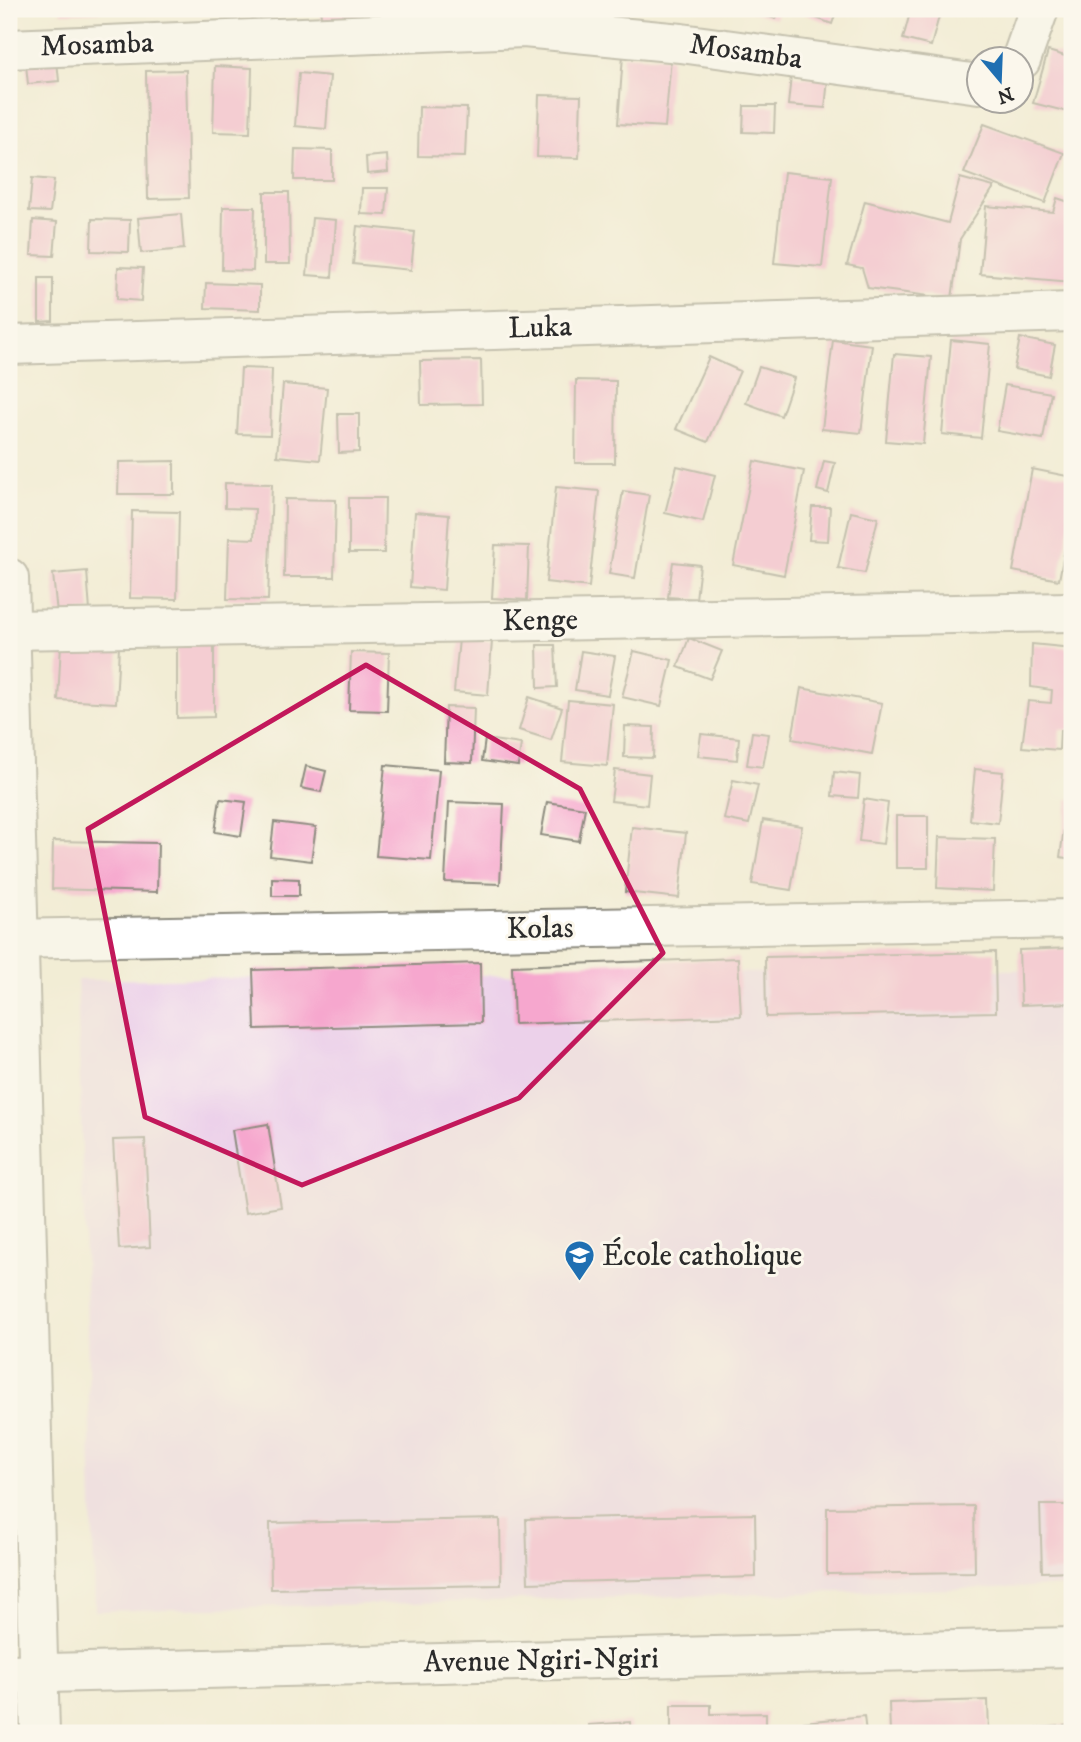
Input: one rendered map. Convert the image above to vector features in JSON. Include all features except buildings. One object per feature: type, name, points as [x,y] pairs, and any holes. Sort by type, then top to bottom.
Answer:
[{"type":"street","points":[[1026,46],[1039,9]]},
{"type":"street","name":"Mosamba","points":[[9,49],[524,27],[681,43],[965,82]]},
{"type":"street","name":"Luka","points":[[9,345],[1072,312]]},
{"type":"street","points":[[9,578],[23,1673],[40,1733]]},
{"type":"street","name":"Kenge","points":[[10,630],[1072,612]]},
{"type":"street","name":"Kolas","points":[[13,939],[1072,919]]},
{"type":"street","name":"Avenue Ngiri-Ngiri","points":[[23,1673],[1072,1647]]},
{"type":"highlighted area","points":[[366,665],[580,789],[663,953],[519,1098],[302,1185],[145,1117],[88,829]]},
{"type":"shaded area","name":"École catholique","points":[[1072,969],[1072,1586],[95,1611],[77,980]]},
{"type":"place","name":"École catholique","points":[[579,1283]]}]
